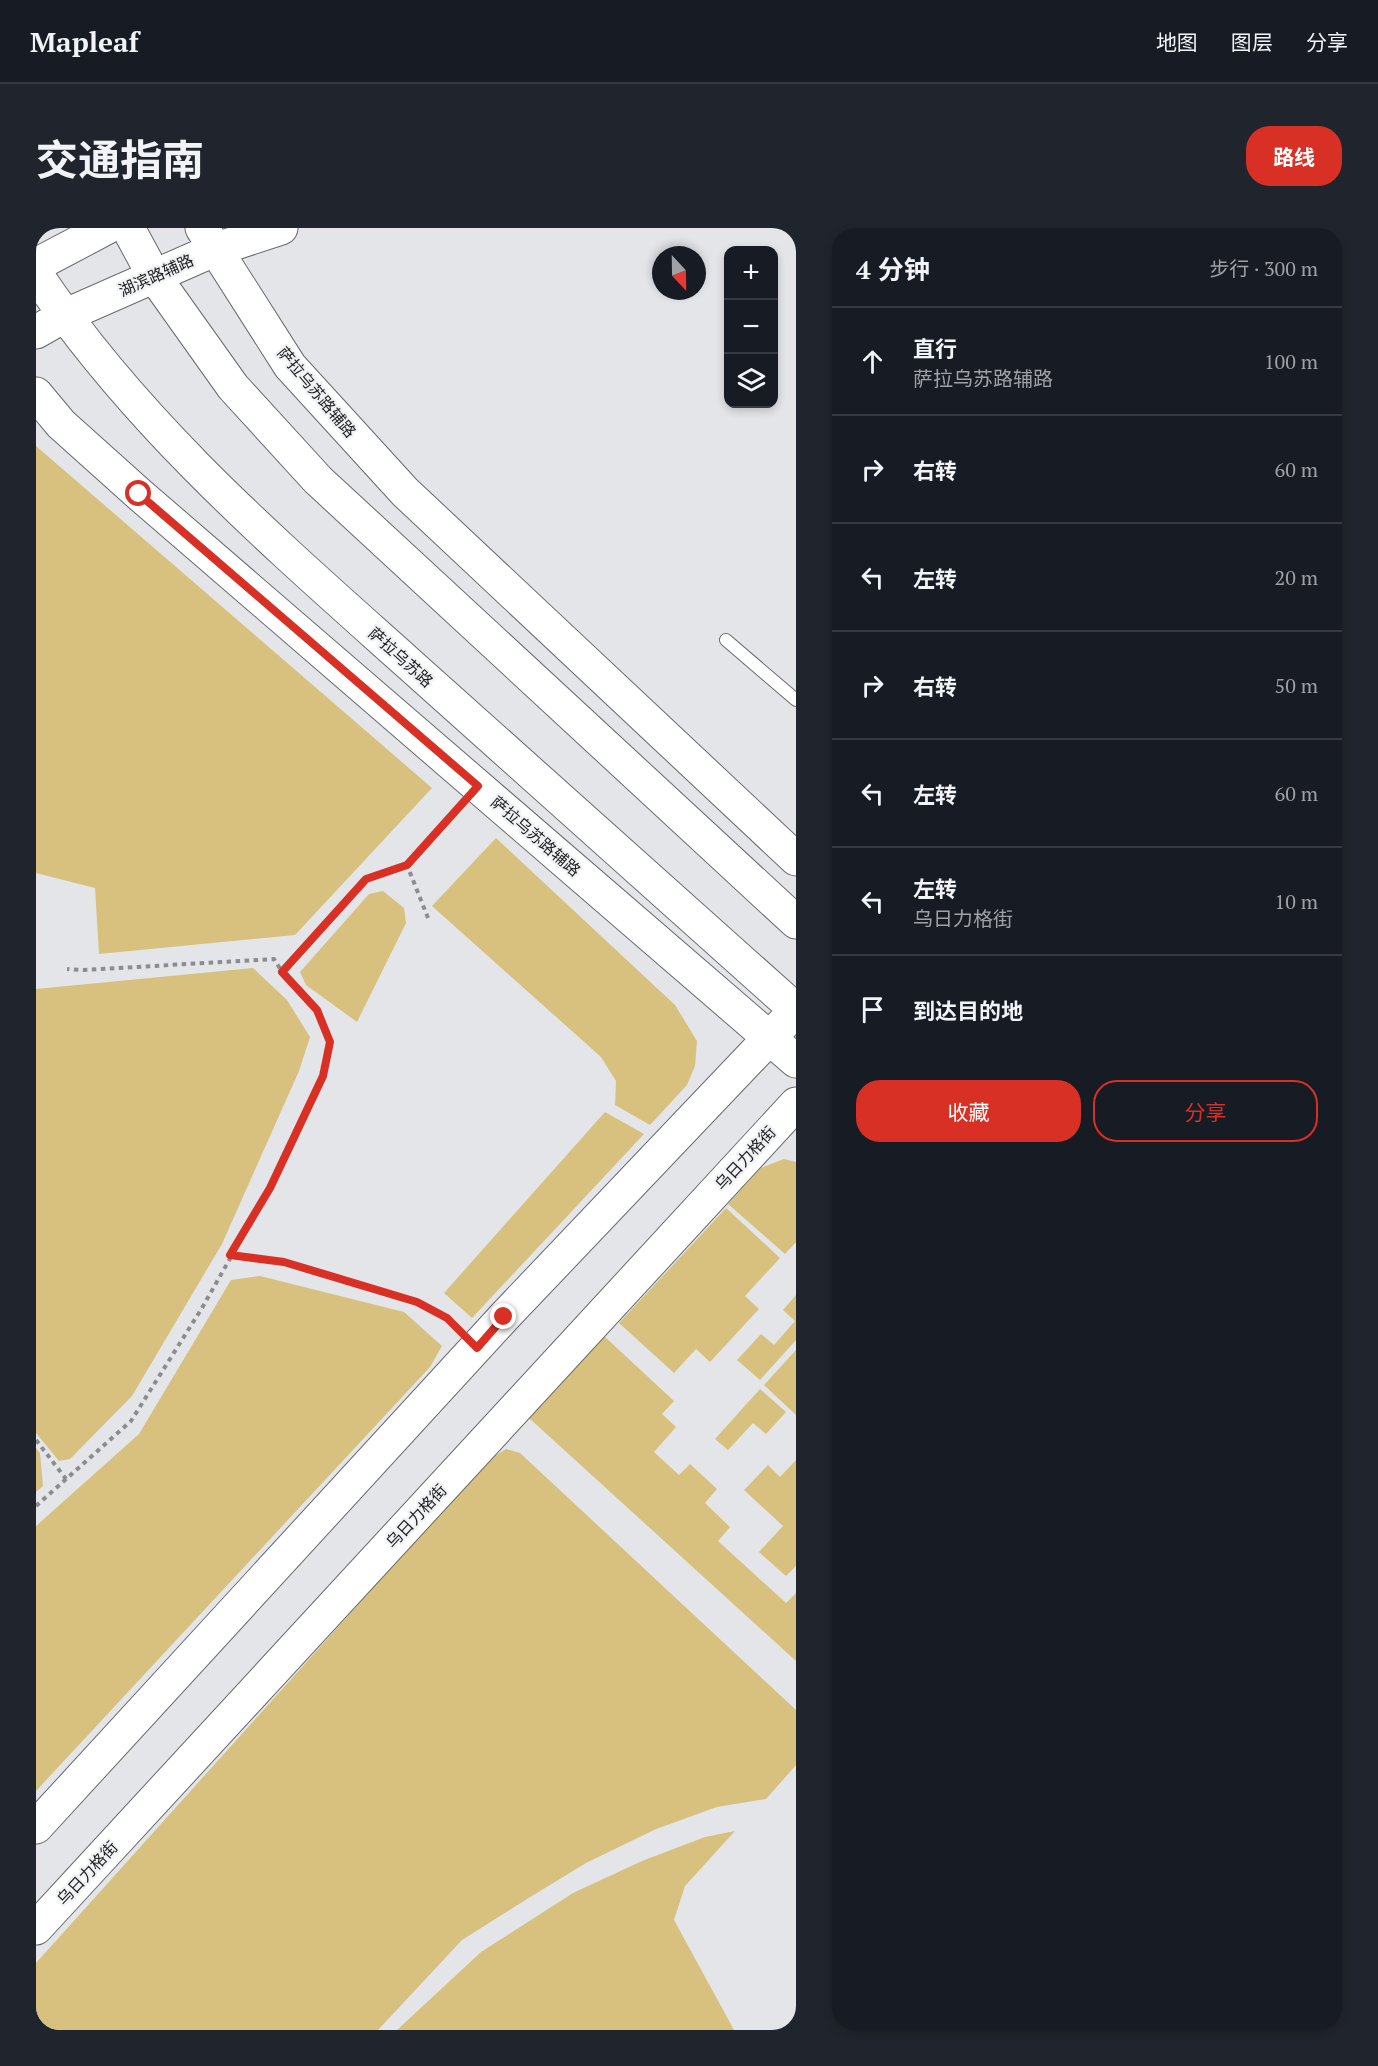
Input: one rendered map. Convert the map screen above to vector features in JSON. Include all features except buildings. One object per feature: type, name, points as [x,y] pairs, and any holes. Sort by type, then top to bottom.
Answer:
[{"type":"street","points":[[36,265],[106,228]]},
{"type":"street","points":[[128,228],[154,276],[234,387],[318,480],[796,922]]},
{"type":"street","name":"湖滨路辅路","points":[[36,332],[64,316],[154,276],[208,239],[281,228]]},
{"type":"street","name":"萨拉乌苏路辅路","points":[[208,239],[290,366],[405,492],[796,859]]},
{"type":"street","name":"萨拉乌苏路","points":[[36,274],[64,316],[150,421],[259,530],[796,1010]]},
{"type":"street","name":"萨拉乌苏路辅路","points":[[36,394],[61,424],[796,1061]]},
{"type":"street","points":[[36,1827],[477,1348],[796,1010]]},
{"type":"street","name":"乌日力格街","points":[[36,1928],[796,1104]]},
{"type":"lane","points":[[726,640],[796,700]]},
{"type":"path","points":[[282,972],[366,879],[407,865],[478,786]]},
{"type":"path","points":[[407,865],[428,918]]},
{"type":"path","points":[[36,1506],[131,1420],[202,1308],[270,1188],[323,1076],[330,1042],[317,1010],[282,972],[274,959],[84,970],[67,969]]},
{"type":"path","points":[[230,1255],[284,1262],[417,1302],[447,1318],[477,1348]]},
{"type":"path","points":[[36,1440],[66,1479]]},
{"type":"shaded area","points":[[36,446],[432,788],[295,935],[99,954],[95,888],[36,873]]},
{"type":"shaded area","points":[[496,838],[675,1005],[697,1041],[695,1066],[687,1085],[650,1125],[615,1105],[616,1081],[601,1057],[432,906]]},
{"type":"shaded area","points":[[383,891],[404,908],[406,923],[357,1022],[306,985],[300,972],[369,894]]},
{"type":"shaded area","points":[[253,968],[287,1000],[310,1037],[299,1071],[222,1244],[132,1396],[70,1459],[59,1461],[36,1433],[36,989]]},
{"type":"shaded area","points":[[605,1112],[644,1134],[472,1318],[444,1293]]},
{"type":"shaded area","points":[[784,1159],[796,1162],[796,1242],[785,1254],[728,1204],[761,1168]]},
{"type":"shaded area","points":[[726,1208],[780,1258],[745,1296],[759,1309],[710,1362],[696,1349],[674,1373],[619,1323]]},
{"type":"shaded area","points":[[260,1276],[404,1312],[442,1346],[430,1367],[36,1791],[36,1526],[139,1434],[231,1280]]},
{"type":"shaded area","points":[[796,1295],[796,1340],[760,1380],[737,1360],[761,1334],[774,1345],[795,1321],[783,1310]]},
{"type":"shaded area","points":[[604,1336],[674,1401],[662,1414],[676,1427],[654,1452],[679,1475],[690,1464],[717,1489],[705,1503],[730,1527],[718,1541],[786,1603],[796,1593],[796,1661],[529,1418]]},
{"type":"shaded area","points":[[796,1350],[796,1415],[764,1385]]},
{"type":"shaded area","points":[[760,1389],[786,1412],[766,1434],[753,1423],[728,1450],[715,1439]]},
{"type":"shaded area","points":[[36,1448],[40,1453],[43,1486],[36,1492]]},
{"type":"shaded area","points":[[506,1449],[520,1453],[796,1710],[796,1765],[766,1799],[717,1807],[656,1829],[586,1863],[462,1940],[378,2030],[36,2030],[36,1963],[488,1460]]},
{"type":"shaded area","points":[[796,1460],[796,1566],[786,1576],[759,1552],[783,1526],[744,1490],[768,1465],[780,1477]]},
{"type":"shaded area","points":[[735,1831],[685,1886],[674,1920],[734,2030],[397,2030],[481,1952],[573,1893],[642,1861],[705,1837]]},
{"type":"route","points":[[139,494],[478,786],[407,865],[366,879],[282,972],[317,1010],[330,1042],[323,1076],[270,1188],[230,1255],[284,1262],[417,1302],[447,1318],[477,1348],[504,1317]]}]
